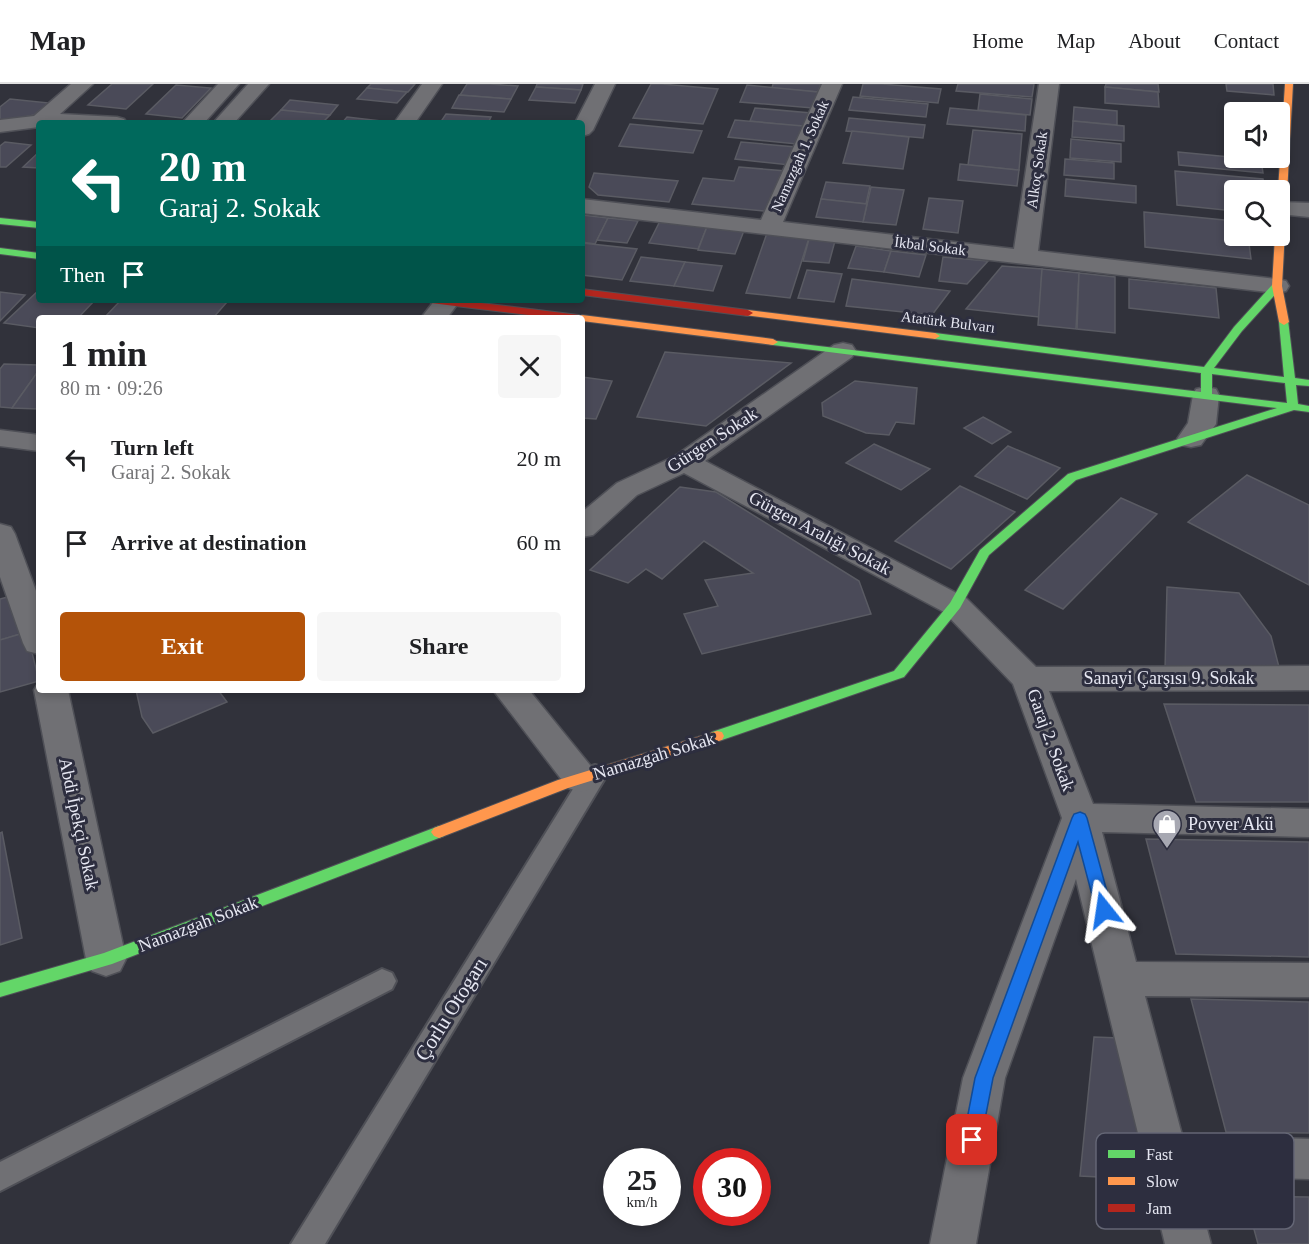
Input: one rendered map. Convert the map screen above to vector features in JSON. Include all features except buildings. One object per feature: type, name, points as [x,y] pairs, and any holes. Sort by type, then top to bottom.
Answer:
[{"type":"street","points":[[41,120],[83,84]]},
{"type":"street","points":[[195,120],[229,84]]},
{"type":"street","points":[[226,120],[259,84]]},
{"type":"street","points":[[406,120],[432,84]]},
{"type":"street","points":[[585,124],[605,84]]},
{"type":"street","name":"Namazgah 1. Sokak","points":[[769,227],[832,84]]},
{"type":"street","name":"Alkoç Sokak","points":[[1025,257],[1049,84]]},
{"type":"street","points":[[1283,180],[1289,84]]},
{"type":"street","points":[[0,126],[36,122]]},
{"type":"street","name":"İkbal Sokak","points":[[585,206],[1277,286]]},
{"type":"street","points":[[1290,209],[1309,210]]},
{"type":"street","points":[[0,221],[36,225]]},
{"type":"street","points":[[1279,246],[1277,286],[1287,334],[1293,406]]},
{"type":"street","points":[[0,251],[36,256]]},
{"type":"street","points":[[1191,439],[1202,424],[1207,382],[1238,329],[1277,286]]},
{"type":"street","name":"Atatürk Bulvarı","points":[[585,292],[1207,382],[1309,409]]},
{"type":"street","name":"Atatürk Bulvarı","points":[[437,307],[541,315]]},
{"type":"street","name":"Atatürk Bulvarı","points":[[585,319],[843,351],[1207,382],[1290,380],[1309,383]]},
{"type":"street","name":"Gürgen Sokak","points":[[585,525],[627,489],[685,462],[843,351]]},
{"type":"street","name":"Namazgah Sokak","points":[[0,990],[106,959],[588,777],[754,725],[899,674],[955,605],[984,553],[1072,477],[1293,406]]},
{"type":"street","points":[[0,438],[36,443]]},
{"type":"street","name":"Gürgen Aralığı Sokak","points":[[685,462],[955,605]]},
{"type":"street","points":[[0,534],[36,635]]},
{"type":"street","name":"Garaj 2. Sokak","points":[[955,605],[1028,679],[1080,818],[1160,1133]]},
{"type":"street","name":"Sanayi Çarşısı 9. Sokak","points":[[1028,679],[1309,678]]},
{"type":"street","name":"Abdi İpekçi Sokak","points":[[52,693],[106,959]]},
{"type":"street","points":[[513,693],[588,777]]},
{"type":"street","points":[[953,1244],[984,1078],[1080,818],[1309,823]]},
{"type":"street","points":[[1122,979],[1309,980]]},
{"type":"street","points":[[1294,1159],[1309,1159]]},
{"type":"street","name":"Garaj 2. Sokak","points":[[1184,1229],[1188,1244]]},
{"type":"lane","name":"Çorlu Otogarı","points":[[307,1244],[588,777]]},
{"type":"lane","points":[[0,1178],[382,981]]},
{"type":"traffic: fast","points":[[0,221],[36,225]]},
{"type":"traffic: fast","points":[[0,251],[36,256]]},
{"type":"traffic: fast","points":[[1206,395],[1207,370],[1238,329],[1277,286]]},
{"type":"traffic: fast","points":[[717,736],[899,674],[955,605],[984,553],[1072,477],[1293,407],[1284,322]]},
{"type":"traffic: fast","points":[[935,336],[1309,383]]},
{"type":"traffic: fast","points":[[773,342],[1309,409]]},
{"type":"traffic: fast","points":[[0,990],[106,959],[439,832]]},
{"type":"traffic: slow","points":[[1284,322],[1277,286],[1289,84]]},
{"type":"traffic: slow","points":[[748,313],[935,336]]},
{"type":"traffic: slow","points":[[585,318],[773,342]]},
{"type":"traffic: slow","points":[[439,832],[563,784],[717,736]]},
{"type":"traffic: jam","points":[[585,292],[748,313]]},
{"type":"traffic: jam","points":[[456,303],[554,315]]},
{"type":"place","name":"Povver Akü","points":[[1167,850]]},
{"type":"route","points":[[972,1140],[984,1078],[1080,818],[1104,910]]}]
